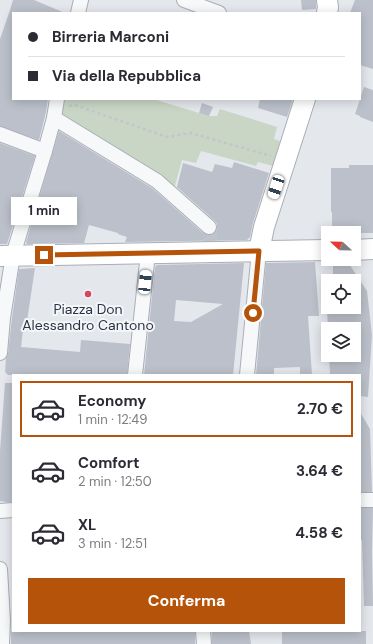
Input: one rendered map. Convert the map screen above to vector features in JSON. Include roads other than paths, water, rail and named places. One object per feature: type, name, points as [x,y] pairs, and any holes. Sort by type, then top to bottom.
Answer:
[{"type":"street","points":[[78,12],[81,0]]},
{"type":"street","points":[[184,0],[216,12]]},
{"type":"street","points":[[327,0],[327,12]]},
{"type":"street","points":[[247,374],[259,251],[264,227],[304,100]]},
{"type":"street","points":[[0,353],[6,256],[44,151],[55,109],[157,181],[209,227]]},
{"type":"street","points":[[0,134],[44,151]]},
{"type":"street","points":[[6,256],[148,253],[212,247],[259,251],[321,250]]},
{"type":"street","points":[[361,250],[373,249]]},
{"type":"street","points":[[135,374],[148,253]]},
{"type":"street","points":[[361,500],[373,500]]},
{"type":"street","points":[[0,511],[12,510]]},
{"type":"street","points":[[0,569],[2,644]]},
{"type":"street","points":[[203,632],[204,644]]},
{"type":"tunnel","points":[[209,227],[211,242]]},
{"type":"place","name":"Piazza Don Alessandro Cantono","points":[[88,294]]}]
